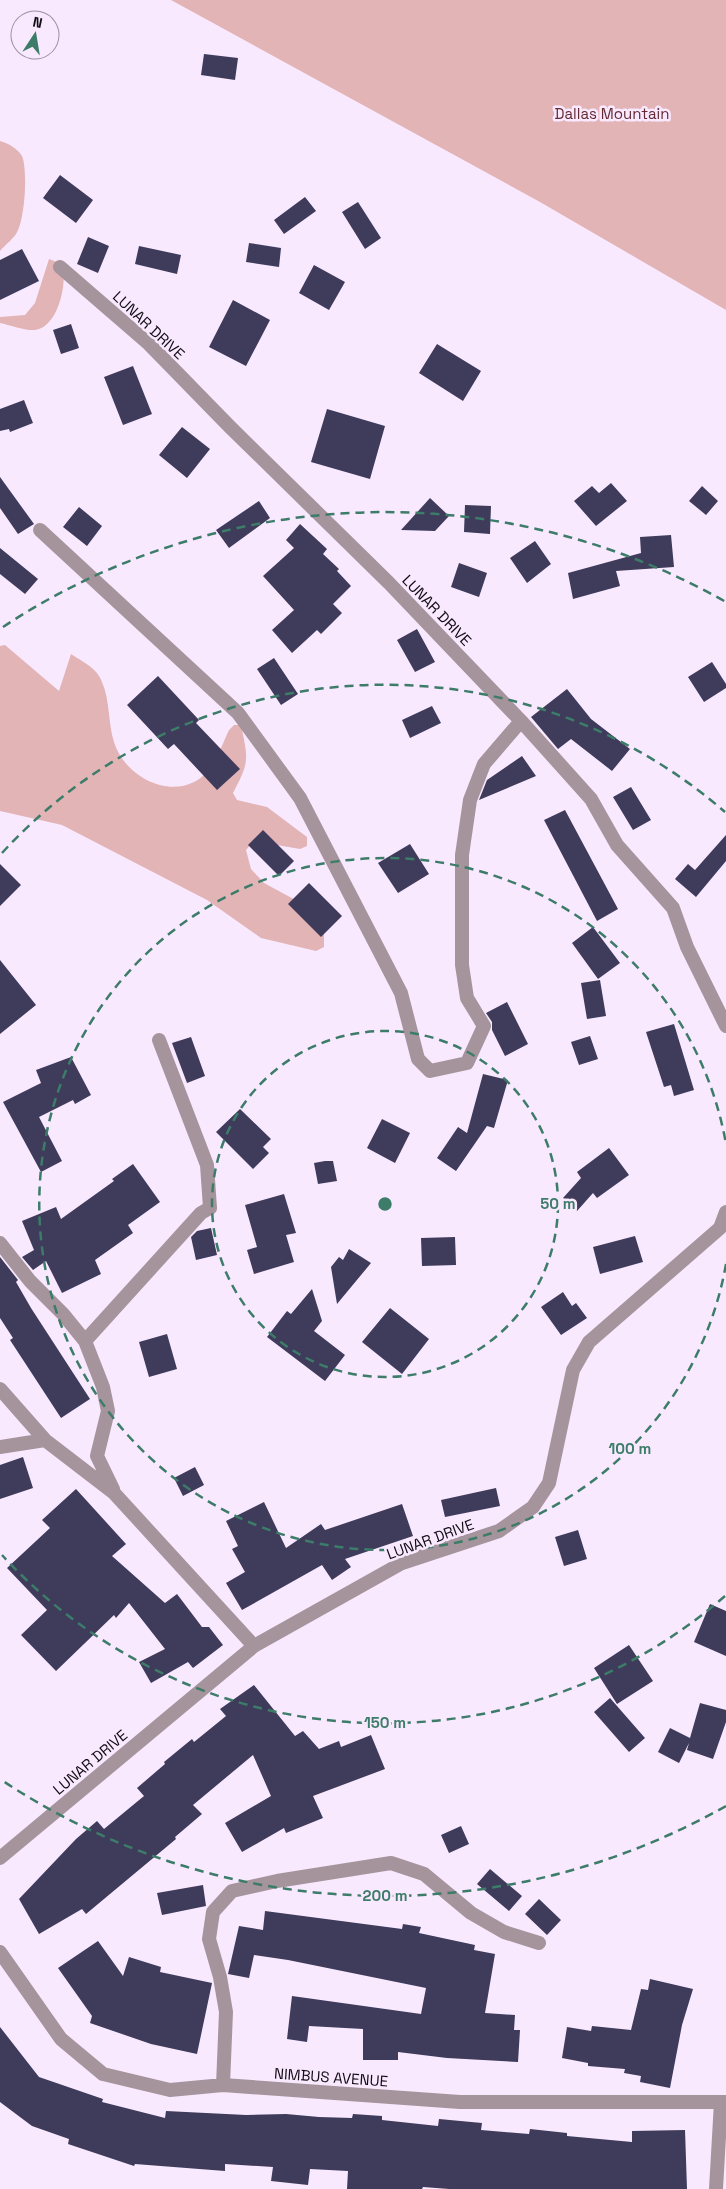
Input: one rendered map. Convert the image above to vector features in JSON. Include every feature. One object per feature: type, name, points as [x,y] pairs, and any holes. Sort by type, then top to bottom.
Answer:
[{"type":"street","name":"LUNAR DRIVE","points":[[60,267],[149,344],[230,427],[389,583],[521,721],[591,799],[617,844],[673,908],[687,947],[726,1026]]},
{"type":"street","points":[[40,530],[238,713],[300,798],[401,993],[418,1059],[430,1071],[467,1063],[484,1026],[467,998],[462,966],[462,855],[470,800],[484,764],[521,721]]},
{"type":"street","points":[[85,1342],[195,1220],[210,1208],[207,1165],[159,1040]]},
{"type":"street","name":"LUNAR DRIVE","points":[[0,1858],[254,1646],[402,1563],[499,1531],[533,1507],[549,1483],[573,1370],[590,1342],[720,1228],[726,1212]]},
{"type":"street","points":[[0,1243],[30,1281],[63,1314],[85,1342],[103,1387],[108,1411],[97,1456],[114,1493]]},
{"type":"street","points":[[0,1389],[45,1440],[114,1493],[254,1646]]},
{"type":"street","points":[[0,1447],[45,1440]]},
{"type":"street","points":[[223,2086],[226,2012],[220,1977],[209,1940],[214,1912],[232,1891],[277,1881],[391,1863],[424,1874],[471,1913],[504,1932],[539,1943]]},
{"type":"street","name":"NIMBUS AVENUE","points":[[0,1952],[61,2039],[103,2074],[170,2090],[223,2086],[460,2102],[723,2102]]},
{"type":"street","points":[[716,2189],[723,2102]]},
{"type":"green space","name":"Dallas Mountain","points":[[171,0],[726,0],[726,310],[540,202]]},
{"type":"green space","points":[[0,141],[18,151],[22,156],[25,183],[22,218],[19,227],[16,234],[0,251]]},
{"type":"green space","points":[[49,259],[62,264],[64,272],[64,282],[59,303],[50,321],[43,327],[35,330],[22,329],[0,323],[0,317],[25,315],[35,303]]},
{"type":"green space","points":[[5,645],[59,691],[71,654],[93,669],[100,677],[105,689],[112,735],[120,755],[129,767],[154,783],[168,787],[182,786],[196,781],[211,767],[229,730],[234,725],[241,725],[246,760],[233,793],[237,800],[267,807],[307,837],[307,846],[300,849],[254,841],[246,850],[251,869],[264,883],[312,909],[324,925],[324,947],[316,951],[261,938],[207,900],[62,825],[0,811],[0,646]]},
{"type":"building","points":[[204,54],[238,58],[235,80],[201,75]]},
{"type":"building","points":[[60,175],[93,200],[76,223],[43,198]]},
{"type":"building","points":[[305,197],[316,211],[284,234],[274,220]]},
{"type":"building","points":[[358,202],[381,238],[365,249],[342,212]]},
{"type":"building","points":[[88,237],[109,246],[98,273],[77,264]]},
{"type":"building","points":[[249,243],[281,248],[279,267],[246,262]]},
{"type":"building","points":[[139,246],[181,255],[177,274],[135,264]]},
{"type":"building","points":[[22,249],[39,281],[0,300],[0,260]]},
{"type":"building","points":[[314,265],[345,282],[329,310],[299,293]]},
{"type":"building","points":[[233,300],[270,320],[246,366],[209,347]]},
{"type":"building","points":[[71,324],[79,348],[61,354],[53,330]]},
{"type":"building","points":[[437,344],[481,371],[463,401],[419,373]]},
{"type":"building","points":[[133,366],[152,414],[123,425],[104,377]]},
{"type":"building","points":[[24,400],[33,423],[10,432],[9,429],[0,431],[0,409]]},
{"type":"building","points":[[327,409],[385,426],[370,479],[311,462]]},
{"type":"building","points":[[182,427],[210,449],[187,478],[159,455]]},
{"type":"building","points":[[0,477],[34,524],[18,534],[0,508]]},
{"type":"building","points":[[611,483],[627,501],[596,526],[574,501],[592,486],[599,493]]},
{"type":"building","points":[[702,486],[718,501],[706,515],[689,501]]},
{"type":"building","points":[[430,498],[449,516],[435,531],[401,530]]},
{"type":"building","points":[[259,501],[270,518],[229,548],[216,530]]},
{"type":"building","points":[[465,505],[491,506],[490,534],[464,532]]},
{"type":"building","points":[[79,507],[102,526],[87,546],[63,527]]},
{"type":"building","points":[[300,524],[327,549],[323,554],[339,569],[337,571],[351,586],[333,604],[342,613],[321,634],[317,630],[292,653],[272,630],[294,610],[263,576],[294,548],[286,540]]},
{"type":"building","points":[[671,535],[674,567],[616,571],[620,586],[573,599],[568,573],[641,553],[640,537]]},
{"type":"building","points":[[535,541],[551,564],[527,583],[510,558]]},
{"type":"building","points":[[0,548],[38,579],[25,594],[0,574]]},
{"type":"building","points":[[459,563],[487,573],[479,597],[451,587]]},
{"type":"building","points":[[417,629],[435,662],[415,672],[397,640]]},
{"type":"building","points":[[274,658],[298,694],[281,705],[257,669]]},
{"type":"building","points":[[712,662],[726,684],[726,688],[704,702],[688,677]]},
{"type":"building","points":[[158,676],[199,720],[196,723],[240,769],[217,790],[174,744],[168,749],[127,705]]},
{"type":"building","points":[[567,689],[591,719],[630,749],[612,771],[571,739],[558,749],[531,717]]},
{"type":"building","points":[[432,706],[441,723],[410,738],[402,720]]},
{"type":"building","points":[[522,756],[536,776],[479,800],[487,780]]},
{"type":"building","points":[[631,787],[651,820],[633,830],[613,797]]},
{"type":"building","points":[[565,810],[618,909],[597,921],[544,820]]},
{"type":"building","points":[[263,830],[294,861],[279,876],[248,845]]},
{"type":"building","points":[[726,835],[726,861],[696,897],[675,879],[688,864],[695,870]]},
{"type":"building","points":[[410,844],[429,874],[398,893],[378,863]]},
{"type":"building","points":[[0,864],[21,885],[0,906]]},
{"type":"building","points":[[309,883],[342,916],[321,937],[288,904]]},
{"type":"building","points":[[593,927],[620,963],[598,979],[572,943]]},
{"type":"building","points":[[0,960],[36,1005],[0,1034]]},
{"type":"building","points":[[600,980],[606,1016],[587,1019],[581,983]]},
{"type":"building","points":[[507,1002],[528,1044],[505,1056],[492,1030],[492,1022],[486,1013]]},
{"type":"building","points":[[674,1024],[694,1090],[674,1096],[671,1085],[664,1087],[646,1032]]},
{"type":"building","points":[[590,1036],[598,1059],[579,1065],[571,1042]]},
{"type":"building","points":[[191,1037],[205,1076],[187,1083],[172,1043]]},
{"type":"building","points":[[71,1057],[91,1095],[75,1104],[73,1100],[39,1117],[62,1161],[41,1172],[3,1102],[41,1083],[36,1070]]},
{"type":"building","points":[[483,1074],[508,1080],[494,1128],[487,1126],[456,1171],[437,1158],[458,1127],[467,1133]]},
{"type":"building","points":[[240,1109],[271,1139],[263,1147],[269,1153],[253,1169],[216,1132]]},
{"type":"building","points":[[382,1119],[410,1133],[395,1163],[367,1148]]},
{"type":"building","points":[[609,1148],[629,1175],[597,1198],[593,1193],[577,1211],[563,1198],[581,1178],[577,1172]]},
{"type":"building","points":[[333,1161],[337,1181],[318,1184],[314,1163]]},
{"type":"building","points":[[133,1164],[160,1202],[128,1225],[133,1233],[95,1260],[101,1274],[62,1293],[46,1261],[33,1270],[22,1257],[34,1250],[22,1221],[56,1207],[61,1219],[114,1181],[112,1179]]},
{"type":"building","points":[[284,1194],[296,1233],[286,1235],[294,1262],[254,1274],[247,1250],[257,1247],[245,1205]]},
{"type":"building","points":[[211,1228],[217,1255],[196,1260],[191,1237],[197,1231]]},
{"type":"building","points":[[635,1236],[643,1262],[600,1274],[593,1247]]},
{"type":"building","points":[[455,1237],[456,1265],[422,1266],[421,1238]]},
{"type":"building","points":[[349,1249],[371,1263],[337,1304],[331,1267],[339,1257],[343,1260]]},
{"type":"building","points":[[0,1257],[18,1280],[16,1282],[31,1308],[90,1399],[61,1418],[10,1340],[13,1338],[0,1318]]},
{"type":"building","points":[[312,1289],[322,1321],[314,1331],[345,1355],[325,1381],[267,1337],[287,1311],[291,1314]]},
{"type":"building","points":[[563,1292],[572,1306],[576,1303],[587,1318],[561,1335],[541,1307]]},
{"type":"building","points":[[390,1308],[429,1339],[402,1374],[362,1342]]},
{"type":"building","points":[[167,1334],[177,1369],[149,1377],[139,1342]]},
{"type":"building","points":[[23,1457],[33,1488],[0,1499],[0,1465]]},
{"type":"building","points":[[195,1467],[204,1485],[183,1496],[174,1478]]},
{"type":"building","points":[[496,1488],[500,1506],[445,1517],[441,1500]]},
{"type":"building","points":[[76,1489],[126,1544],[112,1556],[165,1603],[177,1594],[202,1627],[209,1627],[223,1645],[193,1668],[188,1662],[151,1683],[139,1662],[165,1649],[129,1603],[116,1618],[114,1615],[56,1671],[21,1635],[47,1610],[7,1568],[50,1528],[42,1520]]},
{"type":"building","points":[[264,1502],[286,1548],[321,1524],[325,1530],[402,1504],[413,1536],[345,1559],[351,1567],[332,1580],[322,1565],[242,1610],[226,1583],[245,1572],[232,1549],[238,1546],[226,1521]]},
{"type":"building","points":[[578,1530],[587,1559],[564,1566],[555,1537]]},
{"type":"building","points":[[710,1604],[726,1611],[726,1656],[694,1642]]},
{"type":"building","points":[[629,1645],[653,1681],[617,1704],[594,1668]]},
{"type":"building","points":[[254,1685],[295,1736],[303,1731],[319,1749],[339,1741],[341,1747],[371,1735],[385,1769],[313,1796],[323,1818],[286,1833],[284,1828],[242,1852],[225,1823],[271,1796],[253,1755],[193,1805],[202,1814],[175,1837],[176,1839],[86,1914],[82,1909],[39,1934],[19,1899],[76,1839],[97,1821],[104,1829],[144,1796],[137,1788],[192,1739],[194,1742],[226,1716],[220,1709]]},
{"type":"building","points":[[610,1698],[645,1738],[629,1752],[594,1712]]},
{"type":"building","points":[[700,1703],[726,1710],[726,1722],[713,1759],[687,1750],[689,1743],[679,1763],[658,1752],[670,1728],[690,1738]]},
{"type":"building","points":[[461,1826],[469,1844],[449,1853],[441,1835]]},
{"type":"building","points":[[490,1869],[522,1896],[509,1911],[477,1884]]},
{"type":"building","points":[[203,1885],[206,1906],[162,1915],[157,1893]]},
{"type":"building","points":[[539,1899],[561,1920],[547,1935],[525,1914]]},
{"type":"building","points":[[265,1911],[402,1929],[403,1924],[421,1927],[419,1933],[475,1945],[474,1950],[495,1954],[485,2013],[515,2015],[514,2030],[520,2030],[518,2062],[447,2058],[398,2052],[398,2060],[363,2060],[363,2029],[309,2026],[307,2042],[287,2039],[292,1996],[421,2014],[426,1988],[254,1955],[249,1978],[228,1974],[239,1926],[263,1930]]},
{"type":"building","points":[[98,1941],[123,1976],[129,1957],[161,1967],[160,1972],[212,1983],[197,2054],[151,2044],[90,2023],[92,2016],[58,1968]]},
{"type":"building","points":[[650,1979],[693,1989],[682,2025],[670,2088],[640,2082],[641,2076],[624,2073],[625,2069],[588,2066],[588,2063],[562,2058],[567,2027],[591,2031],[592,2026],[631,2030],[641,1989],[648,1990]]},
{"type":"building","points":[[0,2027],[39,2077],[103,2099],[102,2102],[165,2118],[166,2111],[246,2115],[286,2114],[352,2118],[353,2114],[382,2116],[382,2120],[438,2126],[439,2119],[482,2123],[481,2130],[529,2134],[530,2129],[567,2133],[567,2136],[632,2142],[632,2131],[685,2130],[687,2189],[449,2189],[423,2187],[422,2189],[347,2189],[348,2171],[310,2169],[308,2185],[271,2181],[273,2167],[225,2164],[225,2171],[135,2164],[134,2166],[68,2144],[69,2139],[32,2126],[0,2102]]}]
